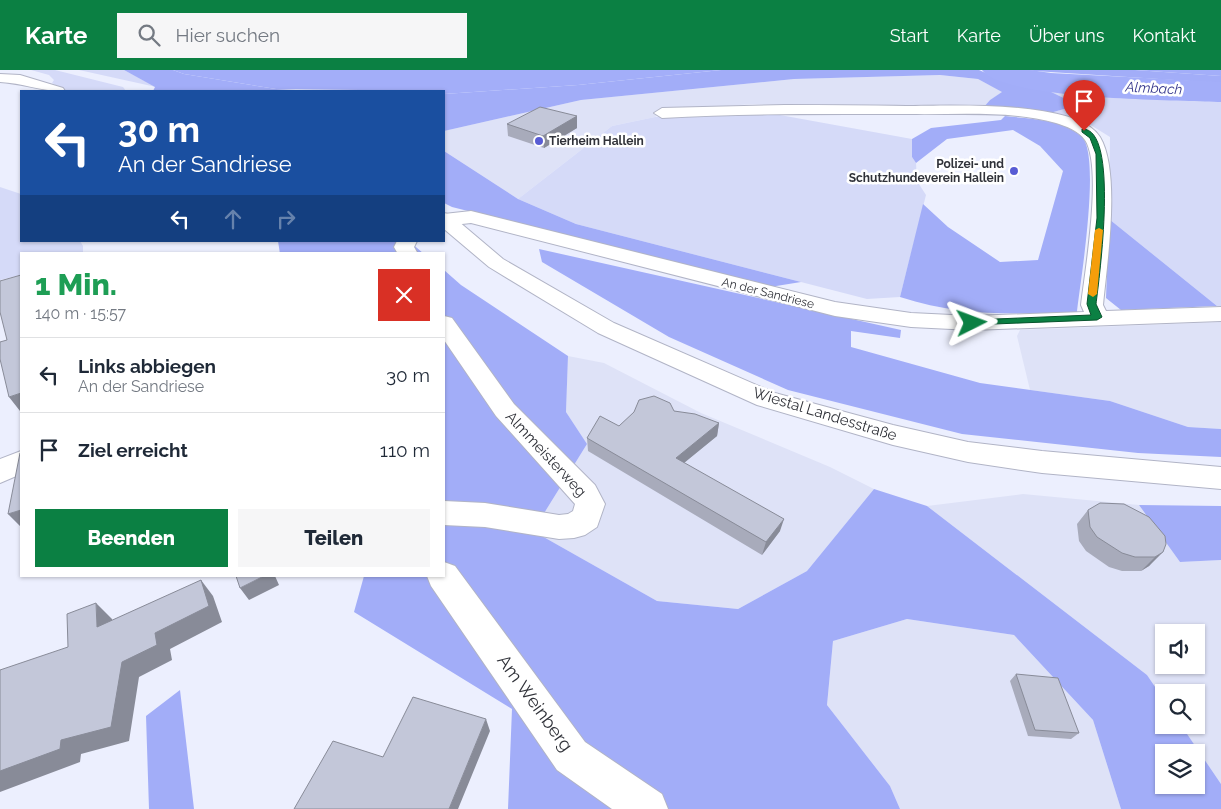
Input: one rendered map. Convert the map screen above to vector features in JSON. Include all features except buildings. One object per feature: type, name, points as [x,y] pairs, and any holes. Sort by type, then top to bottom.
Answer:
[{"type":"street","points":[[0,78],[7,83],[30,90]]},
{"type":"street","points":[[0,78],[20,79],[55,90]]},
{"type":"street","points":[[662,113],[746,108],[957,111],[1026,114],[1075,125],[1093,137],[1099,154],[1101,218],[1092,304],[1097,317]]},
{"type":"street","name":"An der Sandriese","points":[[445,220],[471,218],[835,310],[911,320],[972,323],[1221,314]]},
{"type":"street","name":"Wiestal Landesstraße","points":[[445,221],[496,263],[606,328],[766,399],[893,436],[968,452],[1042,462],[1221,478]]},
{"type":"street","name":"Almmeisterweg","points":[[445,323],[505,410],[585,493],[590,504],[586,518],[574,526],[559,527],[485,515],[445,513]]},
{"type":"street","points":[[0,472],[20,462]]},
{"type":"street","name":"Am Weinberg","points":[[444,577],[571,756],[647,809]]},
{"type":"shaded area","points":[[31,70],[55,70],[123,87],[125,90],[65,90],[52,83],[54,80],[49,75]]},
{"type":"shaded area","points":[[79,70],[124,70],[156,87]]},
{"type":"shaded area","points":[[124,70],[173,70],[184,74],[276,89],[296,90],[154,90],[155,87]]},
{"type":"shaded area","points":[[173,70],[721,70],[578,85],[445,94],[445,90],[276,89],[184,74]]},
{"type":"shaded area","points":[[721,70],[979,70],[1006,82],[1045,89],[1078,105],[1050,113],[983,108],[990,100],[1002,92],[978,79],[940,75],[794,79],[581,100],[445,131],[445,94],[578,85]]},
{"type":"shaded area","points":[[1019,70],[1135,70],[1221,76],[1221,83]]},
{"type":"shaded area","points":[[1135,70],[1221,70],[1221,76]]},
{"type":"shaded area","points":[[940,75],[978,79],[1003,92],[990,100],[983,108],[752,104],[665,111],[655,117],[612,126],[518,199],[445,152],[445,131],[581,100],[794,79]]},
{"type":"shaded area","points":[[1045,89],[1221,96],[1221,306],[1217,306],[1109,219],[1110,137],[1089,124],[1050,113],[1077,105]]},
{"type":"shaded area","points":[[753,110],[912,139],[912,157],[916,163],[917,181],[926,195],[900,297],[867,299],[576,224],[518,199],[612,126],[655,117]]},
{"type":"shaded area","points":[[1005,116],[1035,119],[1064,126],[1081,136],[1087,147],[1090,167],[1090,192],[1077,312],[987,313],[945,308],[900,297],[923,204],[948,227],[1000,262],[1038,260],[1063,171],[1040,146],[1013,130],[947,139],[916,163],[912,157],[912,139],[931,128],[1001,120]]},
{"type":"shaded area","points":[[445,152],[518,199],[576,224],[801,282],[770,287],[452,207],[445,204]]},
{"type":"shaded area","points":[[0,187],[20,194],[20,242],[81,242],[83,252],[20,252],[20,275],[0,280]]},
{"type":"shaded area","points":[[1109,219],[1217,306],[1121,310],[1106,298]]},
{"type":"shaded area","points":[[278,242],[410,242],[422,252],[280,252]]},
{"type":"shaded area","points":[[539,249],[901,330],[900,338],[851,331],[851,347],[980,383],[1110,401],[1188,427],[1221,429],[1221,457],[1138,453],[962,434],[788,390],[669,337],[542,262]]},
{"type":"shaded area","points":[[445,271],[461,285],[568,356],[566,412],[587,444],[533,531],[657,601],[738,609],[807,571],[874,489],[927,506],[1147,675],[1155,687],[1155,734],[1187,734],[1194,744],[1155,744],[1155,794],[1205,794],[1205,760],[1221,784],[1221,809],[1121,809],[1093,720],[1014,635],[907,619],[833,641],[827,705],[890,786],[900,809],[508,809],[512,709],[354,612],[364,577],[445,577]]},
{"type":"shaded area","points":[[1221,322],[1221,429],[1188,427],[1110,401],[1030,390],[1017,336],[1020,330]]},
{"type":"shaded area","points":[[568,356],[604,363],[701,413],[830,467],[874,489],[807,571],[738,609],[657,601],[533,531],[587,444],[566,412]]},
{"type":"shaded area","points":[[1023,494],[1139,505],[1180,562],[1221,560],[1221,784],[1205,760],[1205,744],[1194,744],[1187,734],[1205,734],[1205,684],[1155,684],[1155,687],[1147,675],[927,506]]},
{"type":"shaded area","points":[[1139,505],[1221,506],[1221,560],[1180,562]]},
{"type":"shaded area","points":[[907,619],[1014,635],[1093,720],[1121,809],[900,809],[890,786],[827,705],[833,641]]},
{"type":"shaded area","points":[[180,690],[194,809],[149,809],[146,716]]},
{"type":"waterway","name":"Almbach","points":[[998,70],[1015,77],[1051,83],[1221,92]]},
{"type":"slow traffic","points":[[1093,294],[1099,230]]},
{"type":"place","name":"Tierheim Hallein","points":[[539,141]]},
{"type":"place","name":"Polizei- und Schutzhundeverein Hallein","points":[[1014,171]]},
{"type":"route","points":[[972,323],[1097,317],[1092,304],[1101,218],[1099,154],[1093,137],[1084,131]]}]
